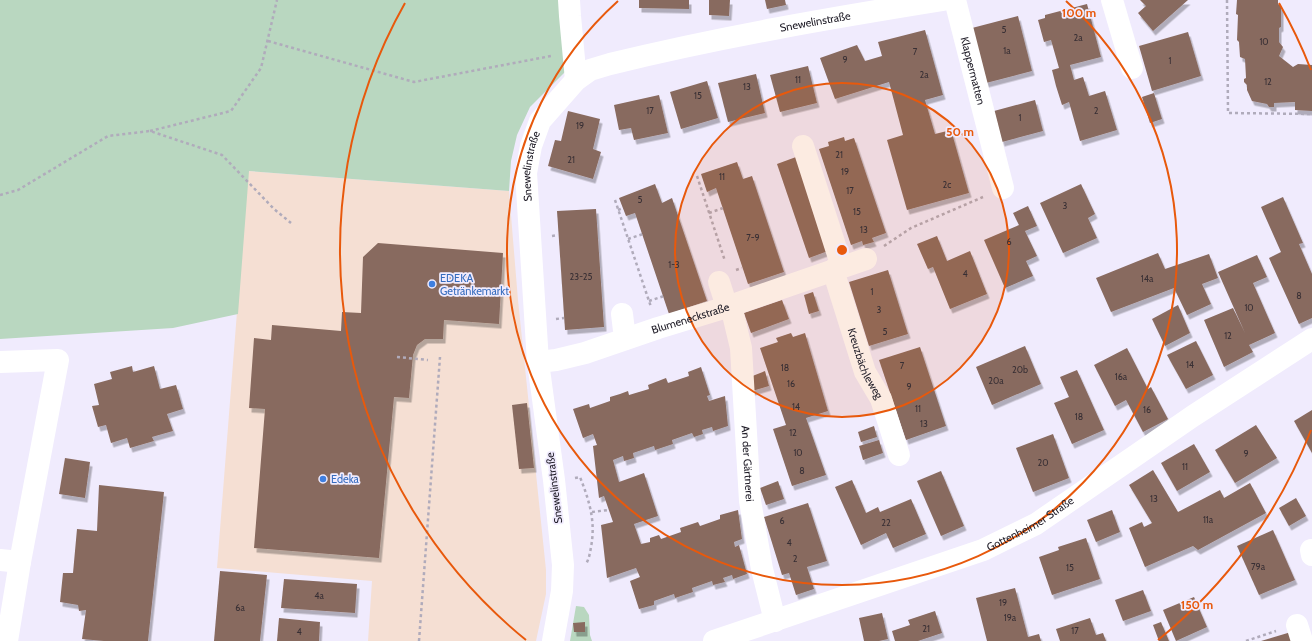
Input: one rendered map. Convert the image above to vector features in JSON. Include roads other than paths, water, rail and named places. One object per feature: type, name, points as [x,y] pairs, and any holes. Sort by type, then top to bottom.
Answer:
[{"type":"street","points":[[569,0],[576,80]]},
{"type":"street","name":"Snewelinstraße","points":[[553,641],[562,591],[563,564],[554,480],[538,362],[526,173],[531,146],[540,121],[576,80],[590,70],[643,56],[809,22],[943,0]]},
{"type":"street","name":"Klappermatten","points":[[955,0],[1003,188]]},
{"type":"street","points":[[1112,0],[1132,68]]},
{"type":"street","points":[[803,146],[837,269]]},
{"type":"street","name":"Blumeneckstraße","points":[[538,362],[585,354],[625,339],[729,307],[866,259]]},
{"type":"street","name":"Kreuzbächleweg","points":[[837,269],[865,372],[881,399],[899,455]]},
{"type":"street","name":"An der Gärtnerei","points":[[722,273],[729,307],[741,348],[750,501],[762,569],[775,620]]},
{"type":"street","points":[[622,314],[625,339]]},
{"type":"street","name":"Gottenheimer Straße","points":[[714,641],[983,550],[1036,524],[1193,416],[1312,338]]},
{"type":"street","points":[[1,367],[58,360],[10,561],[7,641]]},
{"type":"place","name":"EDEKA Getränkemarkt","points":[[432,284]]},
{"type":"place","name":"Edeka","points":[[323,479]]}]
